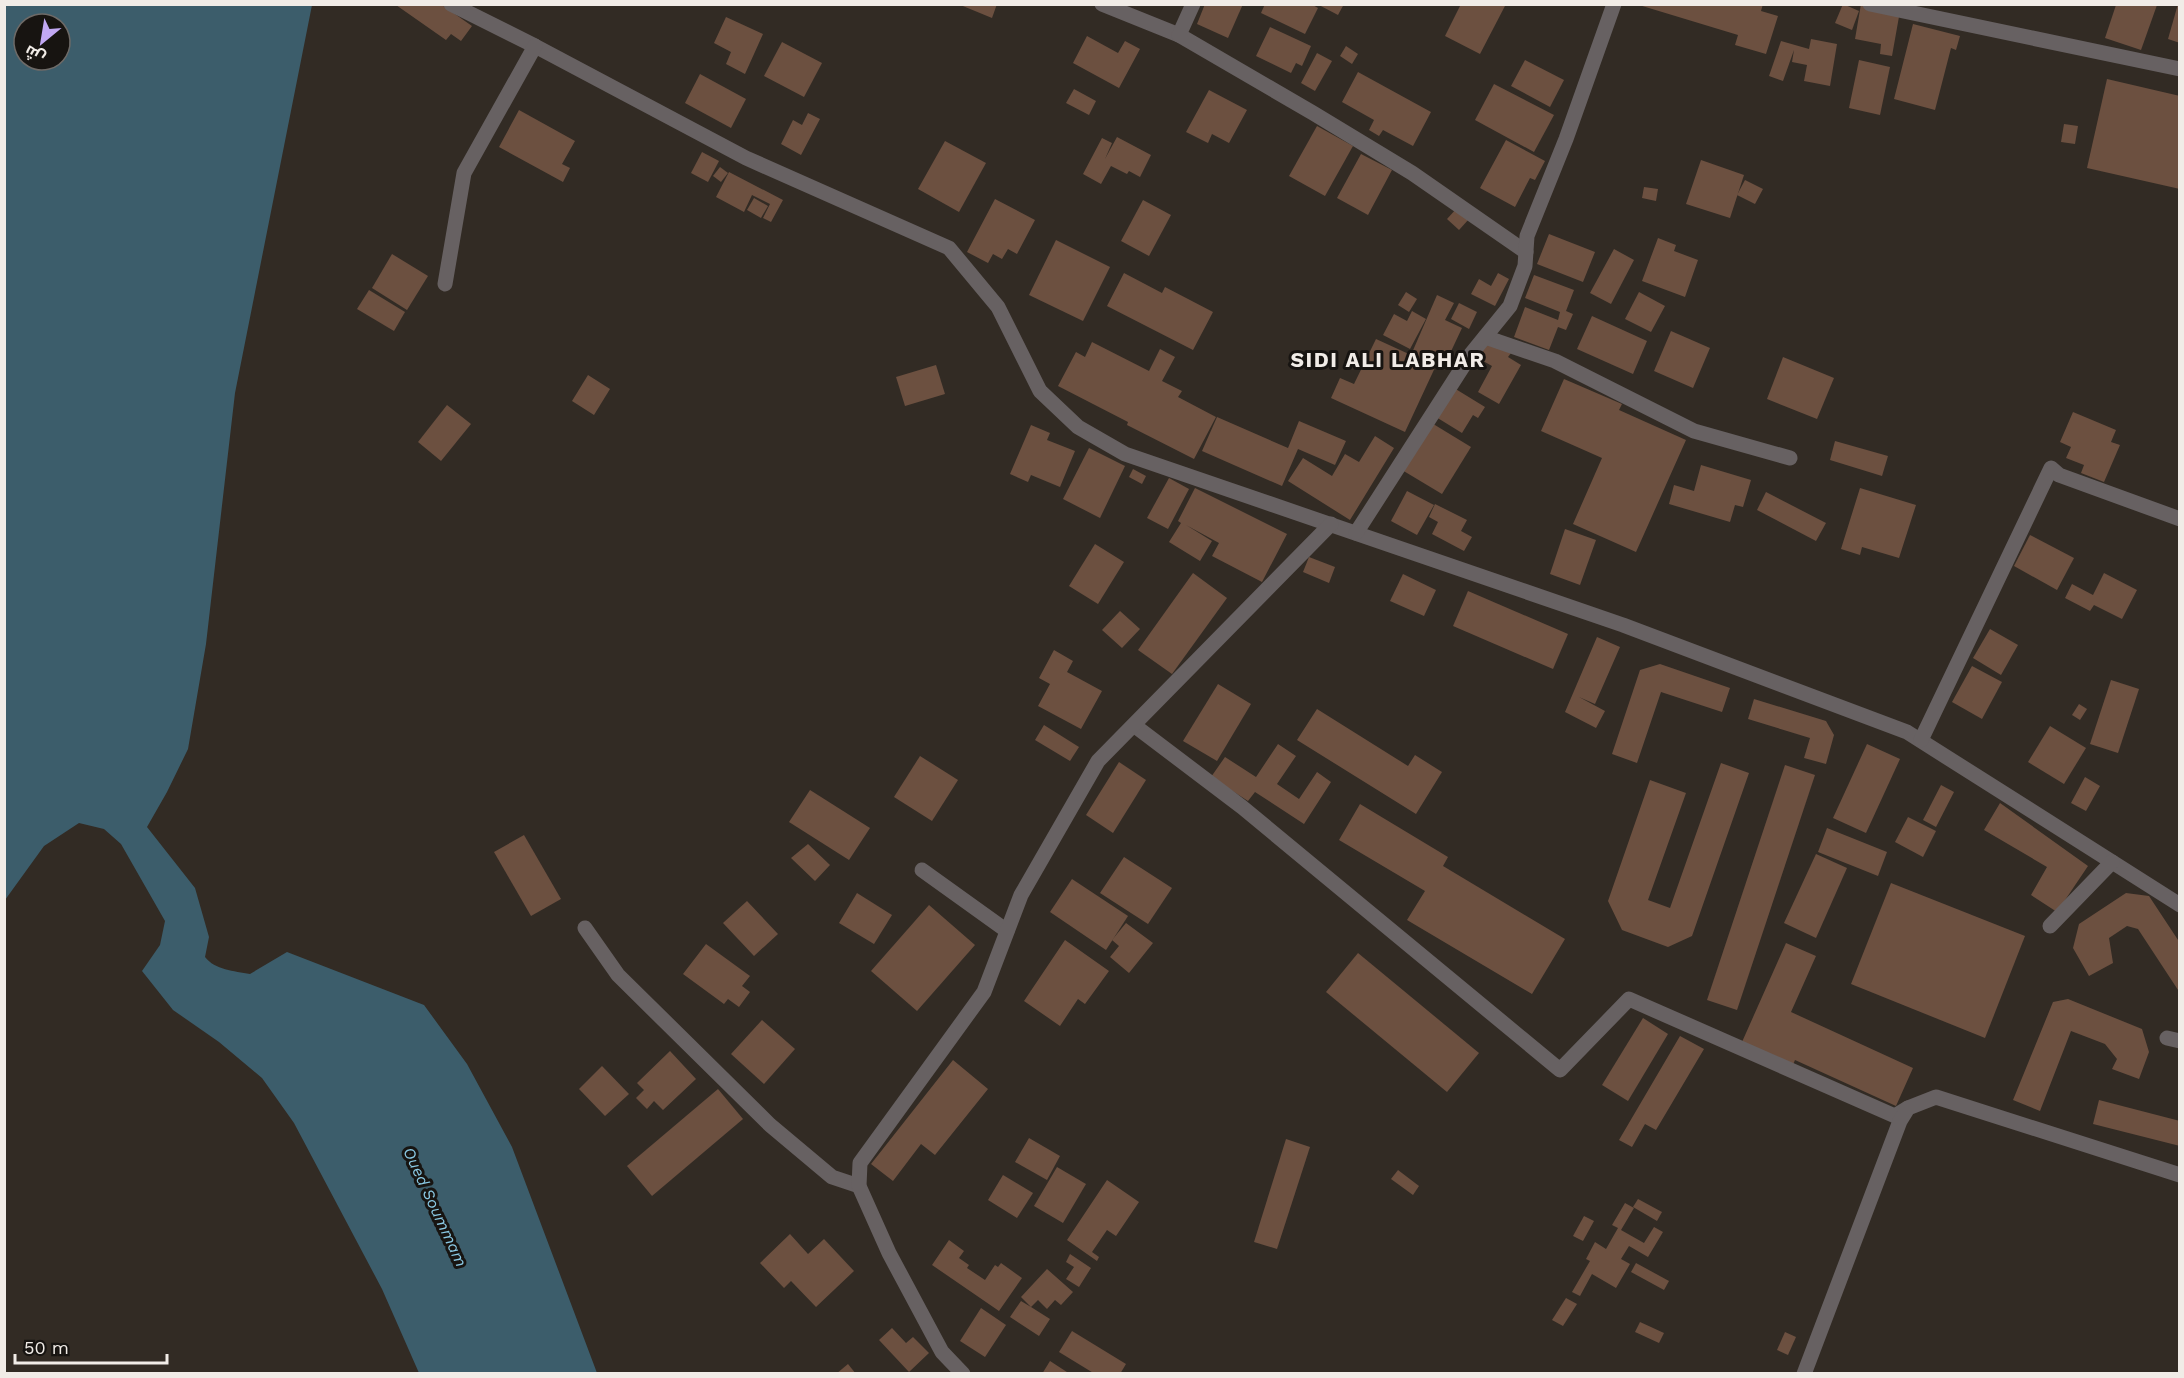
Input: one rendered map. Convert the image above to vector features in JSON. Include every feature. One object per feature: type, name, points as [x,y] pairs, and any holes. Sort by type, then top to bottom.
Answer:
[{"type":"street","points":[[451,4],[746,158],[948,248],[998,307],[1040,392],[1078,427],[1125,454],[1623,625],[1907,732],[2180,904]]},
{"type":"street","points":[[1102,4],[1179,35],[1314,113],[1522,244]]},
{"type":"street","points":[[1179,35],[1193,4]]},
{"type":"street","points":[[1356,533],[1458,373],[1510,306],[1525,266],[1522,244],[1566,139],[1614,4]]},
{"type":"street","points":[[1870,4],[2180,69]]},
{"type":"street","points":[[445,284],[464,173],[535,46]]},
{"type":"street","points":[[1485,337],[1555,361],[1694,431],[1790,458]]},
{"type":"street","points":[[1921,740],[2051,468],[2059,475],[2180,519]]},
{"type":"street","points":[[832,1177],[860,1163],[984,992],[1021,895],[1098,761],[1135,726],[1331,524]]},
{"type":"street","points":[[1135,726],[1242,807],[1560,1070],[1629,999],[1895,1116],[1936,1097],[2180,1175]]},
{"type":"street","points":[[2050,926],[2112,862]]},
{"type":"street","points":[[922,870],[1007,931]]},
{"type":"street","points":[[585,928],[618,975],[770,1125],[832,1177],[859,1186]]},
{"type":"street","points":[[1804,1374],[1900,1121],[1908,1108]]},
{"type":"street","points":[[860,1163],[859,1186],[889,1253],[942,1352],[963,1374]]},
{"type":"water","name":"Oued Soummam","points":[[5,4],[312,5],[235,393],[206,644],[188,749],[147,827],[195,888],[209,937],[205,957],[214,965],[250,974],[287,952],[424,1005],[467,1064],[512,1147],[597,1373],[419,1373],[382,1289],[294,1123],[262,1078],[219,1042],[173,1010],[142,971],[160,945],[165,921],[121,844],[104,829],[79,823],[44,846],[5,900]]},
{"type":"building","points":[[958,4],[997,4],[992,18]]},
{"type":"building","points":[[1205,4],[1243,4],[1228,38],[1197,24]]},
{"type":"building","points":[[1265,4],[1311,4],[1318,8],[1305,34],[1261,13]]},
{"type":"building","points":[[1317,4],[1344,4],[1338,15]]},
{"type":"building","points":[[1461,4],[1506,4],[1480,54],[1445,36]]},
{"type":"building","points":[[1763,4],[1761,11],[1778,16],[1766,54],[1735,45],[1738,35],[1639,5]]},
{"type":"building","points":[[1843,4],[1859,11],[1852,30],[1835,23]]},
{"type":"building","points":[[1861,4],[1900,11],[1892,56],[1880,54],[1881,44],[1855,39]]},
{"type":"building","points":[[2178,4],[2180,4],[2180,43],[2168,39]]},
{"type":"building","points":[[396,5],[442,5],[472,26],[461,41],[451,34],[446,40]]},
{"type":"building","points":[[2116,5],[2157,5],[2141,50],[2105,38]]},
{"type":"building","points":[[726,17],[763,34],[745,74],[726,64],[731,52],[714,43]]},
{"type":"building","points":[[1913,24],[1960,36],[1956,50],[1951,48],[1935,110],[1894,99]]},
{"type":"building","points":[[1270,27],[1311,46],[1302,66],[1296,63],[1291,73],[1256,56]]},
{"type":"building","points":[[1087,36],[1118,53],[1125,41],[1140,49],[1119,88],[1073,63]]},
{"type":"building","points":[[1811,39],[1837,44],[1830,86],[1804,81],[1807,65],[1792,62],[1794,50],[1783,81],[1769,76],[1781,41],[1809,49]]},
{"type":"building","points":[[782,42],[822,63],[804,97],[764,76]]},
{"type":"building","points":[[1346,46],[1358,54],[1352,64],[1340,56]]},
{"type":"building","points":[[1317,53],[1332,61],[1315,91],[1301,83]]},
{"type":"building","points":[[1525,60],[1564,80],[1550,107],[1511,86]]},
{"type":"building","points":[[1859,60],[1890,67],[1880,115],[1849,108]]},
{"type":"building","points":[[1358,72],[1431,112],[1413,146],[1383,130],[1379,136],[1369,130],[1374,120],[1342,102]]},
{"type":"building","points":[[700,74],[746,99],[731,128],[685,103]]},
{"type":"building","points":[[2107,79],[2180,96],[2180,189],[2087,168]]},
{"type":"building","points":[[1494,84],[1554,115],[1534,152],[1475,120]]},
{"type":"building","points":[[1074,89],[1096,101],[1089,115],[1066,103]]},
{"type":"building","points":[[1209,90],[1247,110],[1229,143],[1212,134],[1208,143],[1186,132]]},
{"type":"building","points":[[519,110],[575,141],[562,164],[570,168],[563,182],[499,147]]},
{"type":"building","points":[[808,113],[820,119],[801,155],[781,144],[793,120],[802,125]]},
{"type":"building","points":[[2064,124],[2078,126],[2075,144],[2061,142]]},
{"type":"building","points":[[1317,126],[1353,146],[1325,196],[1289,176]]},
{"type":"building","points":[[1117,137],[1151,155],[1140,177],[1129,171],[1127,174],[1111,166],[1101,184],[1083,174],[1102,138],[1112,143],[1105,159]]},
{"type":"building","points":[[1506,140],[1545,161],[1535,180],[1530,178],[1515,207],[1480,188]]},
{"type":"building","points":[[945,141],[986,163],[959,212],[918,189]]},
{"type":"building","points":[[702,152],[719,161],[708,182],[691,173]]},
{"type":"building","points":[[1361,154],[1392,170],[1368,215],[1337,198]]},
{"type":"building","points":[[1701,160],[1744,175],[1730,218],[1686,204]]},
{"type":"building","points":[[720,167],[728,173],[721,182],[713,176]]},
{"type":"building","points":[[729,172],[783,200],[771,222],[763,218],[770,204],[752,195],[744,212],[716,197]]},
{"type":"building","points":[[1745,180],[1763,189],[1755,204],[1737,195]]},
{"type":"building","points":[[1644,187],[1658,189],[1656,201],[1642,198]]},
{"type":"building","points":[[754,198],[768,206],[761,218],[747,210]]},
{"type":"building","points":[[995,199],[1035,220],[1017,254],[1008,249],[1002,259],[993,254],[988,263],[967,252]]},
{"type":"building","points":[[1143,200],[1171,215],[1149,256],[1121,241]]},
{"type":"building","points":[[1457,208],[1469,219],[1459,230],[1447,219]]},
{"type":"building","points":[[1549,234],[1595,252],[1583,282],[1537,264]]},
{"type":"building","points":[[1658,238],[1676,245],[1674,251],[1698,260],[1685,297],[1642,281]]},
{"type":"building","points":[[1056,240],[1110,267],[1083,321],[1029,295]]},
{"type":"building","points":[[1614,249],[1634,260],[1611,304],[1590,293]]},
{"type":"building","points":[[392,254],[428,276],[407,310],[372,288]]},
{"type":"building","points":[[1124,273],[1162,293],[1165,287],[1213,312],[1193,350],[1107,306]]},
{"type":"building","points":[[1498,273],[1509,279],[1495,306],[1471,294],[1479,279],[1491,286]]},
{"type":"building","points":[[1534,275],[1574,290],[1566,311],[1573,314],[1566,330],[1558,327],[1549,350],[1514,337],[1525,307],[1558,320],[1560,312],[1525,298]]},
{"type":"building","points":[[369,290],[405,312],[394,331],[357,309]]},
{"type":"building","points":[[1406,292],[1417,299],[1409,312],[1398,305]]},
{"type":"building","points":[[1639,292],[1665,306],[1651,332],[1625,319]]},
{"type":"building","points":[[1437,295],[1454,303],[1445,320],[1462,328],[1446,362],[1439,359],[1405,432],[1331,398],[1340,378],[1354,384],[1376,339],[1411,355]]},
{"type":"building","points":[[1459,303],[1477,312],[1469,329],[1451,319]]},
{"type":"building","points":[[1412,311],[1426,319],[1410,349],[1383,335],[1394,314],[1407,321]]},
{"type":"building","points":[[1592,316],[1647,341],[1633,374],[1577,349]]},
{"type":"building","points":[[1671,331],[1710,348],[1693,388],[1654,371]]},
{"type":"building","points":[[1487,339],[1511,353],[1508,357],[1521,365],[1499,404],[1478,392],[1492,366],[1476,357]]},
{"type":"building","points":[[1092,342],[1149,371],[1160,349],[1175,357],[1162,381],[1182,391],[1178,397],[1216,417],[1194,459],[1058,386],[1076,352],[1085,357]]},
{"type":"building","points":[[1783,357],[1834,378],[1817,419],[1767,399]]},
{"type":"building","points":[[936,365],[945,394],[905,406],[896,377]]},
{"type":"building","points":[[588,375],[610,389],[594,415],[572,401]]},
{"type":"building","points":[[1564,379],[1622,404],[1619,410],[1686,440],[1636,552],[1573,524],[1602,458],[1541,431]]},
{"type":"building","points":[[1454,388],[1485,407],[1478,418],[1473,415],[1462,433],[1436,417]]},
{"type":"building","points":[[447,405],[471,424],[441,461],[418,442]]},
{"type":"building","points":[[2073,412],[2116,430],[2111,442],[2120,445],[2104,482],[2081,473],[2084,465],[2066,458],[2071,447],[2060,442]]},
{"type":"building","points":[[1217,417],[1288,448],[1299,421],[1346,441],[1335,465],[1298,449],[1282,486],[1202,451]]},
{"type":"building","points":[[1430,422],[1471,447],[1442,494],[1402,470]]},
{"type":"building","points":[[1031,425],[1050,433],[1047,440],[1075,451],[1060,487],[1031,475],[1028,482],[1010,474]]},
{"type":"building","points":[[1375,436],[1394,448],[1350,520],[1288,481],[1303,458],[1332,476],[1345,454],[1359,462]]},
{"type":"building","points":[[1835,441],[1888,456],[1882,476],[1830,460]]},
{"type":"building","points":[[1089,448],[1125,466],[1100,518],[1063,499]]},
{"type":"building","points":[[1701,465],[1751,480],[1743,507],[1735,505],[1730,522],[1669,504],[1674,485],[1694,491]]},
{"type":"building","points":[[1133,469],[1146,476],[1142,484],[1129,477]]},
{"type":"building","points":[[1169,478],[1189,489],[1168,529],[1147,518]]},
{"type":"building","points":[[1195,488],[1287,534],[1262,582],[1212,556],[1219,543],[1186,525],[1212,541],[1200,561],[1169,542],[1181,523],[1178,521]]},
{"type":"building","points":[[1860,488],[1916,505],[1899,558],[1862,547],[1860,555],[1841,549]]},
{"type":"building","points":[[1407,491],[1434,505],[1417,535],[1391,521]]},
{"type":"building","points":[[1766,492],[1826,523],[1816,541],[1757,510]]},
{"type":"building","points":[[1435,504],[1467,520],[1461,531],[1472,537],[1464,551],[1432,534],[1438,522],[1429,517]]},
{"type":"building","points":[[1565,529],[1596,540],[1580,585],[1550,574]]},
{"type":"building","points":[[2030,535],[2074,558],[2057,590],[2014,566]]},
{"type":"building","points":[[1095,544],[1124,562],[1098,604],[1069,586]]},
{"type":"building","points":[[1309,557],[1335,567],[1329,583],[1303,572]]},
{"type":"building","points":[[1193,573],[1227,598],[1172,674],[1138,650]]},
{"type":"building","points":[[2104,573],[2137,590],[2122,619],[2094,605],[2090,611],[2065,598],[2072,584],[2093,595]]},
{"type":"building","points":[[1403,574],[1436,590],[1424,616],[1390,601]]},
{"type":"building","points":[[1468,591],[1568,634],[1553,669],[1453,626]]},
{"type":"building","points":[[1120,611],[1140,629],[1122,648],[1102,630]]},
{"type":"building","points":[[1990,629],[2018,645],[2001,675],[1973,658]]},
{"type":"building","points":[[1597,637],[1620,647],[1595,704],[1579,697],[1605,711],[1596,728],[1565,712]]},
{"type":"building","points":[[1054,650],[1073,661],[1067,672],[1102,691],[1081,729],[1038,706],[1050,684],[1039,678]]},
{"type":"building","points":[[1660,664],[1730,688],[1722,712],[1661,692],[1637,763],[1612,754],[1640,670]]},
{"type":"building","points":[[1972,666],[2002,682],[1982,719],[1952,702]]},
{"type":"building","points":[[2111,680],[2139,689],[2118,753],[2090,744]]},
{"type":"building","points":[[1218,684],[1251,704],[1217,761],[1183,741]]},
{"type":"building","points":[[1754,699],[1826,721],[1834,735],[1826,764],[1804,758],[1810,738],[1748,719]]},
{"type":"building","points":[[2079,704],[2087,709],[2080,720],[2072,715]]},
{"type":"building","points":[[1317,709],[1408,766],[1415,755],[1442,772],[1416,814],[1297,740]]},
{"type":"building","points":[[1044,725],[1079,747],[1070,761],[1035,740]]},
{"type":"building","points":[[2050,726],[2086,748],[2064,784],[2028,762]]},
{"type":"building","points":[[1278,744],[1296,756],[1277,784],[1299,799],[1317,772],[1331,782],[1304,824],[1255,792],[1248,801],[1211,777],[1225,757],[1256,777]]},
{"type":"building","points":[[1867,744],[1900,759],[1866,833],[1833,818]]},
{"type":"building","points":[[920,756],[958,780],[932,821],[894,797]]},
{"type":"building","points":[[1119,762],[1146,780],[1113,833],[1086,815]]},
{"type":"building","points":[[1721,763],[1749,773],[1692,936],[1668,947],[1622,930],[1608,901],[1650,780],[1686,793],[1648,900],[1670,908]]},
{"type":"building","points":[[1785,765],[1815,775],[1737,1010],[1707,1000]]},
{"type":"building","points":[[2085,777],[2100,786],[2086,811],[2071,803]]},
{"type":"building","points":[[1941,785],[1954,792],[1936,827],[1923,820]]},
{"type":"building","points":[[810,790],[870,828],[849,860],[789,822]]},
{"type":"building","points":[[2000,803],[2088,866],[2057,912],[2031,895],[2047,867],[1984,830]]},
{"type":"building","points":[[1360,804],[1448,857],[1443,866],[1565,939],[1532,994],[1407,920],[1425,891],[1339,840]]},
{"type":"building","points":[[1908,817],[1936,831],[1923,857],[1895,842]]},
{"type":"building","points":[[1827,828],[1887,852],[1878,876],[1818,852]]},
{"type":"building","points":[[524,835],[561,899],[531,916],[494,852]]},
{"type":"building","points":[[808,844],[830,865],[815,881],[791,858]]},
{"type":"building","points":[[1816,854],[1847,868],[1816,938],[1784,923]]},
{"type":"building","points":[[1124,857],[1172,888],[1148,924],[1100,893]]},
{"type":"building","points":[[1072,879],[1128,916],[1106,950],[1050,912]]},
{"type":"building","points":[[1891,883],[2025,936],[1985,1038],[1851,984]]},
{"type":"building","points":[[857,893],[892,915],[874,944],[839,923]]},
{"type":"building","points":[[2126,893],[2149,896],[2180,943],[2180,993],[2138,929],[2127,926],[2109,938],[2113,963],[2089,976],[2073,948],[2079,924]]},
{"type":"building","points":[[747,901],[778,934],[754,956],[723,923]]},
{"type":"building","points":[[929,905],[975,945],[917,1011],[871,971]]},
{"type":"building","points":[[1126,923],[1153,943],[1129,973],[1110,957],[1119,946],[1112,940]]},
{"type":"building","points":[[1065,940],[1109,971],[1085,1004],[1078,999],[1060,1026],[1024,1001]]},
{"type":"building","points":[[1786,943],[1816,956],[1791,1012],[1913,1068],[1896,1106],[1795,1060],[1789,1074],[1738,1051]]},
{"type":"building","points":[[706,944],[750,976],[742,986],[750,992],[739,1007],[728,999],[724,1004],[683,974]]},
{"type":"building","points":[[1358,953],[1479,1053],[1447,1092],[1326,992]]},
{"type":"building","points":[[2068,999],[2142,1029],[2149,1052],[2139,1079],[2112,1069],[2117,1059],[2105,1044],[2071,1031],[2040,1111],[2013,1100],[2053,1002]]},
{"type":"building","points":[[1643,1018],[1668,1034],[1628,1101],[1602,1085]]},
{"type":"building","points":[[762,1020],[795,1049],[764,1084],[731,1054]]},
{"type":"building","points":[[1680,1036],[1704,1049],[1656,1130],[1645,1124],[1632,1147],[1619,1140]]},
{"type":"building","points":[[670,1051],[696,1079],[663,1110],[654,1101],[647,1109],[636,1098],[644,1090],[637,1083]]},
{"type":"building","points":[[953,1060],[988,1089],[935,1155],[921,1144],[893,1181],[871,1164]]},
{"type":"building","points":[[602,1066],[629,1094],[605,1116],[579,1089]]},
{"type":"building","points":[[718,1089],[743,1119],[652,1196],[627,1166]]},
{"type":"building","points":[[2099,1100],[2180,1121],[2180,1146],[2093,1124]]},
{"type":"building","points":[[1029,1138],[1060,1156],[1047,1180],[1015,1162]]},
{"type":"building","points":[[1286,1139],[1310,1147],[1277,1249],[1254,1242]]},
{"type":"building","points":[[1057,1167],[1086,1184],[1063,1223],[1034,1206]]},
{"type":"building","points":[[1398,1170],[1419,1186],[1413,1195],[1391,1179]]},
{"type":"building","points":[[1003,1175],[1033,1193],[1017,1218],[988,1200]]},
{"type":"building","points":[[1107,1180],[1139,1202],[1116,1236],[1107,1230],[1092,1252],[1099,1257],[1097,1261],[1067,1240]]},
{"type":"building","points":[[1638,1199],[1662,1212],[1657,1221],[1633,1207]]},
{"type":"building","points":[[1625,1203],[1634,1208],[1621,1230],[1644,1243],[1654,1227],[1663,1232],[1648,1257],[1629,1246],[1621,1259],[1630,1264],[1616,1288],[1592,1274],[1580,1296],[1572,1292],[1590,1261],[1586,1259],[1595,1242],[1606,1249],[1618,1228],[1612,1225]]},
{"type":"building","points":[[1584,1216],[1594,1221],[1583,1241],[1573,1236]]},
{"type":"building","points":[[790,1234],[808,1254],[824,1239],[854,1271],[816,1307],[791,1281],[784,1288],[760,1263]]},
{"type":"building","points":[[949,1240],[964,1251],[959,1258],[969,1265],[967,1268],[985,1280],[995,1265],[998,1267],[1001,1263],[1022,1278],[999,1311],[932,1265]]},
{"type":"building","points":[[1070,1254],[1091,1268],[1079,1287],[1066,1279],[1074,1267],[1066,1262]]},
{"type":"building","points":[[1636,1263],[1669,1281],[1664,1290],[1631,1272]]},
{"type":"building","points":[[1047,1269],[1073,1292],[1061,1305],[1055,1300],[1047,1309],[1038,1300],[1031,1307],[1021,1297]]},
{"type":"building","points":[[1566,1298],[1577,1304],[1563,1326],[1552,1320]]},
{"type":"building","points":[[1021,1301],[1050,1319],[1039,1336],[1010,1317]]},
{"type":"building","points":[[981,1308],[1006,1325],[985,1357],[960,1341]]},
{"type":"building","points":[[1640,1322],[1664,1333],[1659,1343],[1635,1332]]},
{"type":"building","points":[[892,1328],[906,1343],[913,1337],[929,1353],[909,1372],[879,1340]]},
{"type":"building","points":[[1072,1331],[1126,1364],[1120,1374],[1095,1374],[1059,1352]]},
{"type":"building","points":[[1785,1332],[1796,1337],[1788,1355],[1777,1350]]},
{"type":"building","points":[[1050,1361],[1070,1374],[1042,1374]]},
{"type":"building","points":[[848,1364],[856,1374],[836,1374]]},
{"type":"district","name":"SIDI ALI LABHAR","points":[[1388,359]]}]
